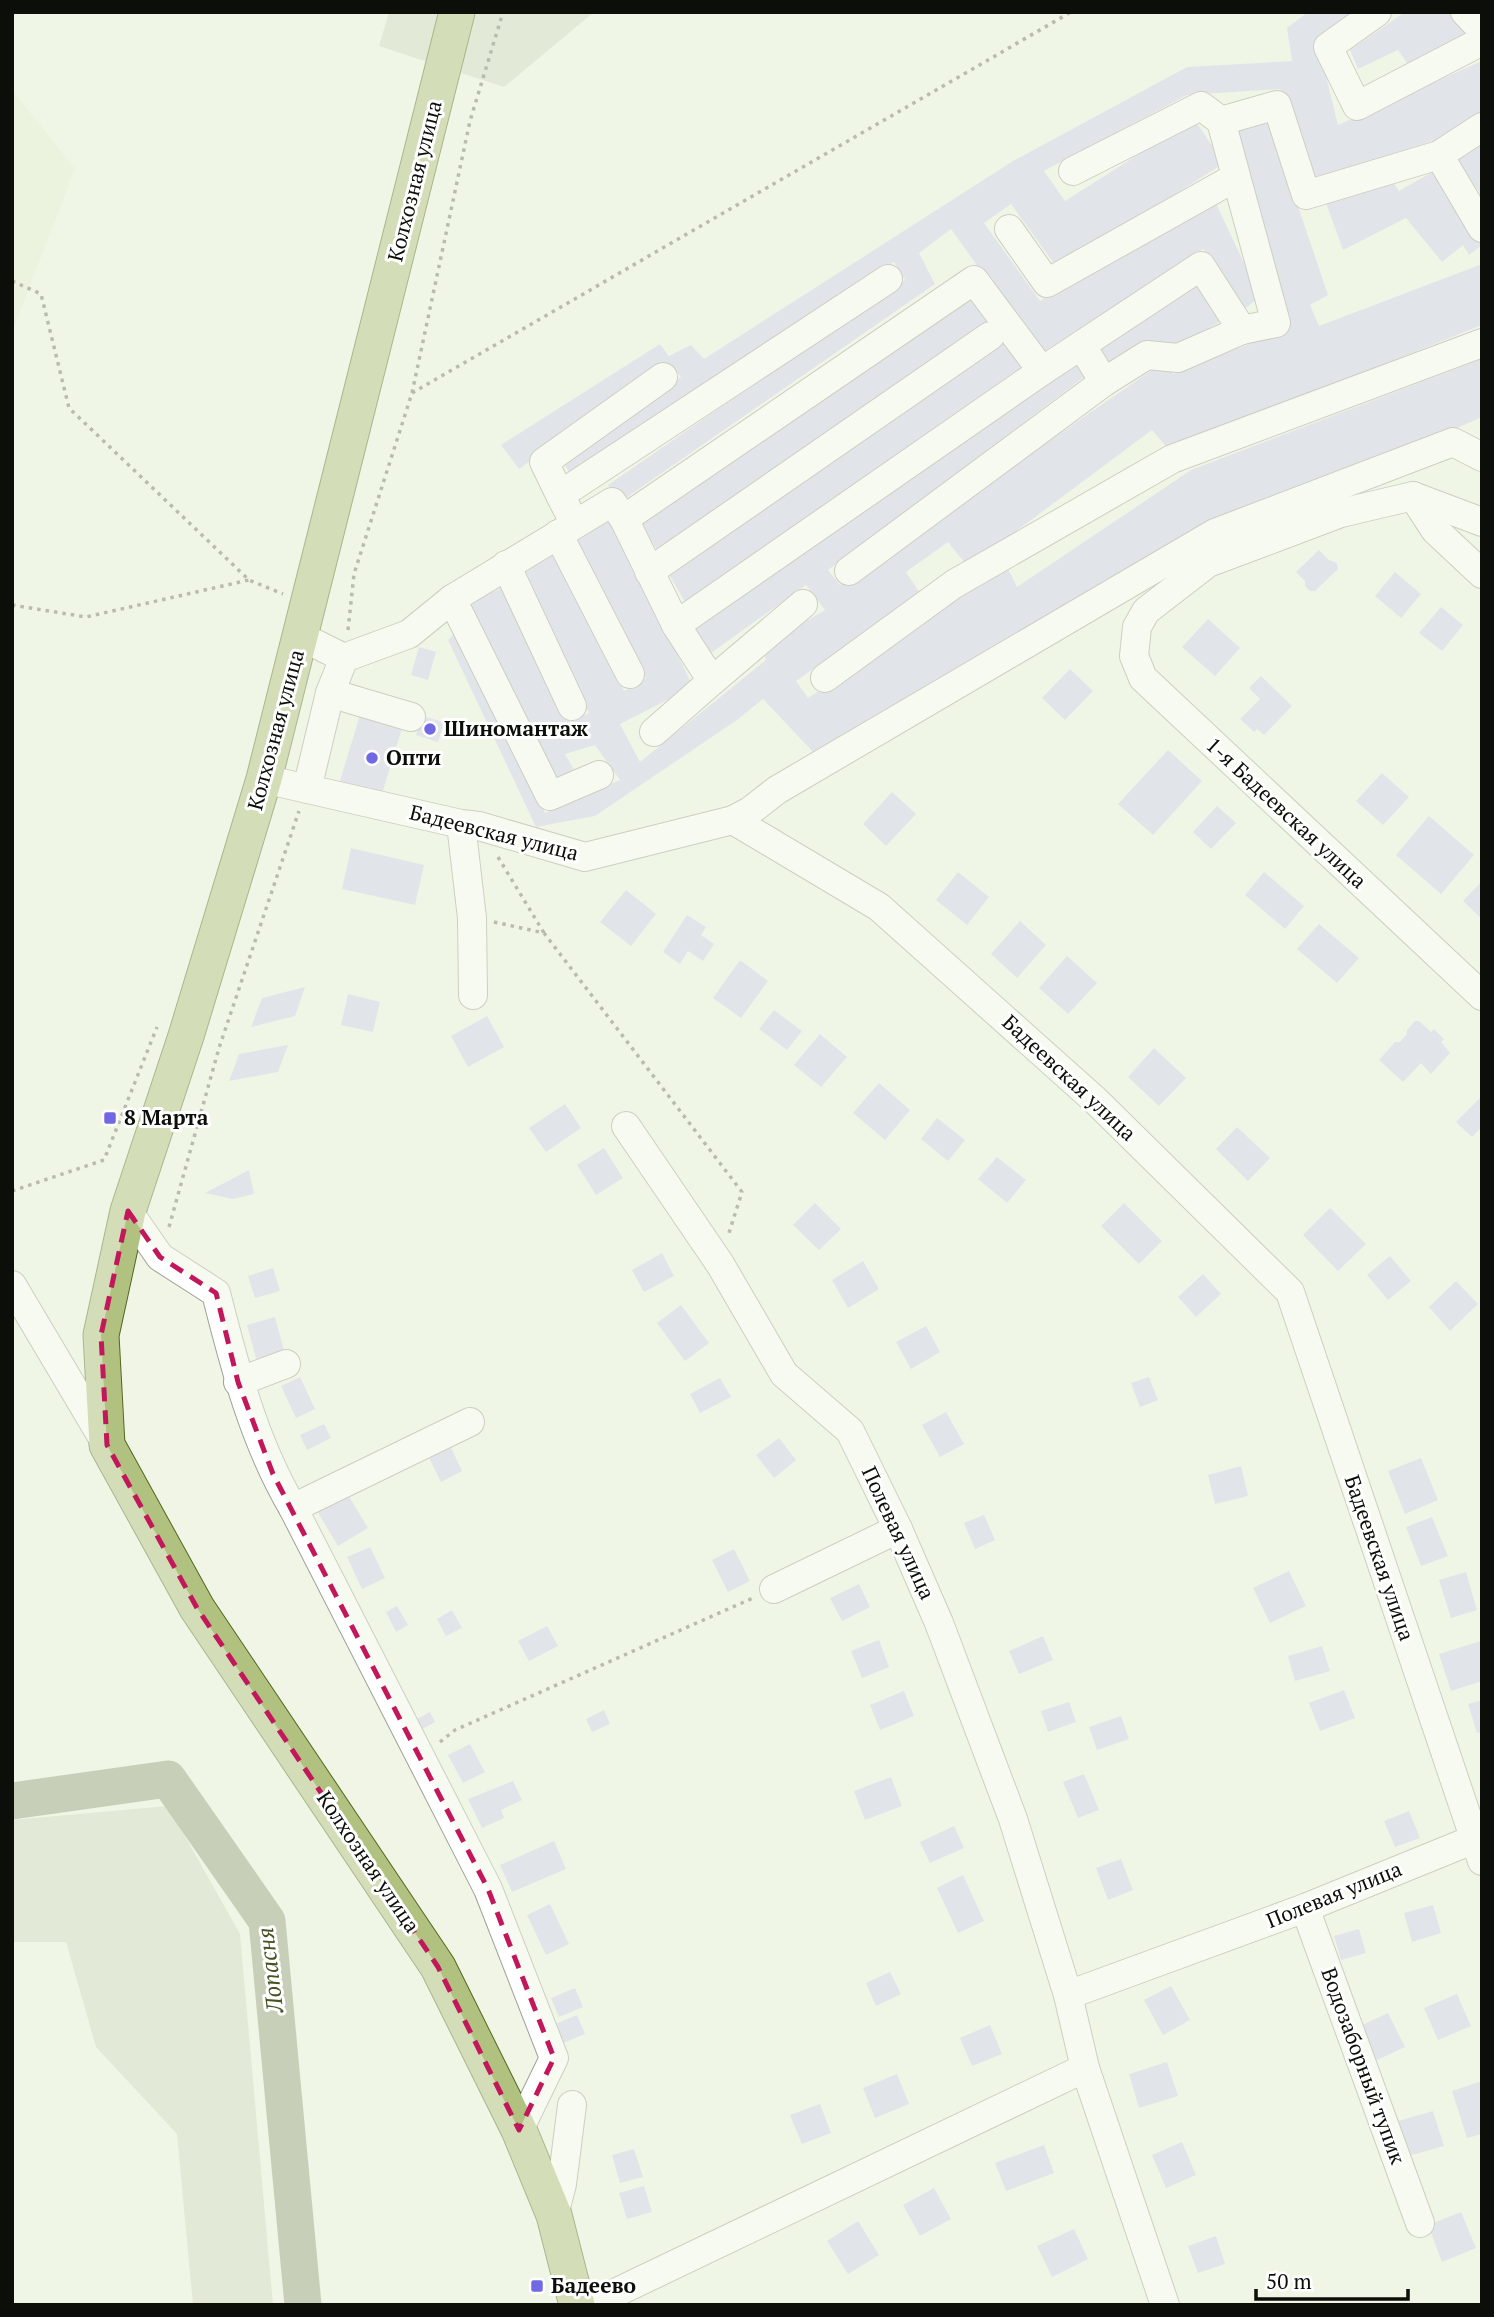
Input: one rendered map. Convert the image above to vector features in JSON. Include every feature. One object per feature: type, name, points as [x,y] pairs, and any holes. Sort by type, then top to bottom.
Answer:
[{"type":"main road","name":"Колхозная улица","points":[[457,12],[264,779],[186,1036],[128,1211],[101,1335],[107,1445],[197,1608],[438,1967],[519,2130],[554,2215],[577,2305]]},
{"type":"street","points":[[1377,12],[1328,47],[1357,106],[1482,41]]},
{"type":"street","points":[[1465,12],[1482,30]]},
{"type":"street","points":[[1221,121],[1277,105],[1306,195],[1439,155],[1482,127]]},
{"type":"street","points":[[849,571],[1104,382],[1147,355],[1178,358],[1242,330],[1276,324],[1221,121],[1201,106],[1073,171]]},
{"type":"street","points":[[1439,155],[1482,228]]},
{"type":"street","points":[[1009,229],[1047,283],[1236,177]]},
{"type":"street","points":[[676,625],[1042,370],[1201,266],[1242,330]]},
{"type":"street","points":[[560,495],[888,279]]},
{"type":"street","points":[[624,519],[974,281],[1042,370]]},
{"type":"street","points":[[649,572],[990,335]]},
{"type":"street","points":[[825,678],[954,584],[1172,459],[1482,343]]},
{"type":"street","points":[[1082,346],[1104,382]]},
{"type":"street","points":[[630,674],[566,529],[560,495],[544,462],[663,377]]},
{"type":"street","points":[[733,820],[778,790],[1216,533],[1453,442],[1482,457]]},
{"type":"street","points":[[1413,496],[1482,522]]},
{"type":"street","points":[[1413,496],[1435,530],[1482,574]]},
{"type":"street","name":"1-я Бадеевская улица","points":[[1413,496],[1341,513],[1208,562],[1146,611],[1137,627],[1134,656],[1143,678],[1482,996]]},
{"type":"street","points":[[307,789],[330,693],[344,658],[409,634],[452,599],[612,502],[624,519],[676,625],[712,681]]},
{"type":"street","points":[[506,565],[572,706]]},
{"type":"street","points":[[452,599],[550,796],[599,775]]},
{"type":"street","points":[[654,732],[803,604]]},
{"type":"street","points":[[304,620],[344,658]]},
{"type":"street","points":[[330,693],[411,718]]},
{"type":"street","name":"Бадеевская улица","points":[[264,779],[470,825],[585,857],[733,820],[878,907],[1096,1101],[1290,1292],[1479,1845]]},
{"type":"street","points":[[470,825],[473,995]]},
{"type":"street","name":"Полевая улица","points":[[626,1126],[720,1264],[784,1374],[850,1432],[898,1529],[939,1623],[1013,1819],[1068,1995],[1085,2068],[1165,2305]]},
{"type":"street","points":[[128,1211],[160,1256],[216,1293],[239,1382],[273,1474],[293,1508],[488,1889],[554,2058],[519,2130]]},
{"type":"street","name":"Колхозная улица","points":[[12,1285],[107,1445]]},
{"type":"street","points":[[239,1382],[286,1364]]},
{"type":"street","points":[[293,1508],[470,1422]]},
{"type":"street","points":[[774,1589],[898,1529]]},
{"type":"street","name":"Полевая улица","points":[[1068,1995],[1479,1845]]},
{"type":"street","name":"Водозаборный тупик","points":[[1305,1908],[1420,2223]]},
{"type":"street","points":[[590,2305],[1085,2068]]},
{"type":"street","points":[[554,2215],[562,2184],[572,2105]]},
{"type":"path","points":[[344,658],[354,574],[412,393],[470,121],[503,12]]},
{"type":"path","points":[[412,393],[1071,12]]},
{"type":"path","points":[[12,281],[41,294],[69,408],[249,580],[304,620]]},
{"type":"path","points":[[12,605],[86,617],[249,580]]},
{"type":"path","points":[[160,1256],[219,1048],[307,789]]},
{"type":"path","points":[[470,825],[544,933],[741,1192],[720,1264]]},
{"type":"path","points":[[472,918],[544,933]]},
{"type":"path","points":[[12,1191],[104,1160],[157,1027]]},
{"type":"path","points":[[422,1757],[455,1730],[774,1589]]},
{"type":"highlighted area","points":[[128,1211],[160,1257],[216,1293],[238,1382],[273,1474],[488,1889],[554,2058],[519,2130],[438,1967],[197,1608],[107,1445],[101,1335]]},
{"type":"shaded area","points":[[389,12],[594,12],[504,87],[379,46]]},
{"type":"shaded area","points":[[12,90],[75,169],[12,332]]},
{"type":"shaded area","points":[[168,1806],[240,1934],[273,2305],[193,2305],[177,2134],[96,2047],[66,1942],[12,1942],[12,1820]]},
{"type":"building","points":[[1308,12],[1365,12],[1319,47],[1338,125],[1482,61],[1482,115],[1453,134],[1311,181],[1280,89],[1187,95],[1044,171],[1065,201],[1194,119],[1224,163],[1058,269],[1011,204],[984,223],[1040,301],[1212,195],[1260,297],[1242,311],[1203,249],[1040,354],[951,229],[919,253],[935,284],[620,502],[608,485],[905,280],[894,262],[573,478],[561,460],[681,377],[668,363],[519,469],[501,445],[660,344],[669,356],[691,345],[704,359],[1013,161],[1187,67],[1292,61],[1287,28]]},
{"type":"building","points":[[1405,12],[1454,12],[1466,34],[1411,69],[1398,50],[1358,69],[1350,50]]},
{"type":"building","points":[[1269,120],[1328,295],[1310,305],[1319,326],[1482,264],[1482,325],[1169,450],[1152,430],[968,567],[948,542],[906,572],[920,593],[796,681],[808,698],[1007,567],[1017,587],[1191,470],[1482,359],[1482,417],[1185,548],[814,753],[763,699],[737,720],[595,816],[536,827],[448,640],[458,630],[545,813],[620,780],[595,745],[565,754],[574,770],[555,782],[469,602],[507,586],[570,722],[589,713],[515,566],[556,545],[624,691],[646,678],[572,535],[612,516],[693,687],[620,724],[640,762],[766,660],[761,648],[825,610],[806,585],[704,658],[691,628],[1071,356],[1088,374],[828,570],[840,585],[1168,359],[1173,374],[1288,329],[1230,134]]},
{"type":"building","points":[[1482,145],[1482,196],[1456,159]]},
{"type":"building","points":[[1436,170],[1482,235],[1482,245],[1469,255],[1463,245],[1442,262],[1406,218],[1343,250],[1326,203],[1392,180],[1399,191]]},
{"type":"building","points":[[1197,281],[1223,320],[1160,355],[1110,369],[1093,344]]},
{"type":"building","points":[[974,293],[995,323],[658,551],[637,519]]},
{"type":"building","points":[[1009,339],[1028,370],[688,607],[667,571]]},
{"type":"building","points":[[1319,550],[1329,560],[1337,563],[1338,569],[1315,591],[1310,591],[1296,572]]},
{"type":"building","points":[[1395,572],[1421,594],[1401,618],[1375,596]]},
{"type":"building","points":[[1441,607],[1463,625],[1442,651],[1419,633]]},
{"type":"building","points":[[1208,619],[1240,648],[1215,676],[1182,647]]},
{"type":"building","points":[[419,647],[436,652],[428,680],[411,675]]},
{"type":"building","points":[[1070,669],[1093,691],[1065,720],[1042,698]]},
{"type":"building","points":[[1261,676],[1292,706],[1264,735],[1257,729],[1254,732],[1240,719],[1260,699],[1249,688]]},
{"type":"building","points":[[360,715],[402,728],[381,797],[339,784]]},
{"type":"building","name":"Шиномантаж","points":[[422,716],[444,722],[438,742],[416,735]]},
{"type":"building","points":[[1168,750],[1202,781],[1153,835],[1118,804]]},
{"type":"building","points":[[1382,773],[1409,797],[1383,825],[1356,801]]},
{"type":"building","points":[[892,792],[916,814],[886,846],[863,824]]},
{"type":"building","points":[[1217,806],[1236,823],[1211,849],[1193,832]]},
{"type":"building","points":[[1429,816],[1474,855],[1441,894],[1396,855]]},
{"type":"building","points":[[351,848],[424,865],[415,905],[342,889]]},
{"type":"building","points":[[958,872],[989,897],[967,925],[936,900]]},
{"type":"building","points":[[1264,872],[1304,906],[1285,929],[1245,895]]},
{"type":"building","points":[[1482,881],[1482,919],[1463,901]]},
{"type":"building","points":[[626,890],[656,914],[631,946],[600,922]]},
{"type":"building","points":[[687,915],[706,927],[701,935],[714,944],[703,961],[688,951],[680,964],[663,952]]},
{"type":"building","points":[[1020,921],[1046,945],[1017,978],[991,954]]},
{"type":"building","points":[[1319,924],[1359,958],[1337,983],[1297,949]]},
{"type":"building","points":[[1067,956],[1097,983],[1068,1014],[1039,988]]},
{"type":"building","points":[[740,960],[768,981],[741,1018],[713,998]]},
{"type":"building","points":[[305,987],[295,1016],[251,1027],[262,998]]},
{"type":"building","points":[[348,994],[380,1002],[373,1032],[341,1025]]},
{"type":"building","points":[[774,1010],[802,1031],[787,1050],[759,1029]]},
{"type":"building","points":[[487,1016],[504,1047],[468,1067],[451,1036]]},
{"type":"building","points":[[1415,1021],[1419,1021],[1431,1032],[1434,1029],[1444,1039],[1441,1042],[1450,1053],[1431,1074],[1421,1063],[1403,1082],[1379,1060],[1395,1042],[1400,1042]]},
{"type":"building","points":[[820,1034],[847,1057],[821,1087],[794,1065]]},
{"type":"building","points":[[288,1045],[278,1072],[229,1081],[239,1054]]},
{"type":"building","points":[[1154,1048],[1186,1078],[1159,1106],[1128,1077]]},
{"type":"building","points":[[879,1083],[910,1110],[885,1140],[853,1113]]},
{"type":"building","points":[[1482,1096],[1482,1127],[1472,1137],[1456,1122]]},
{"type":"building","points":[[565,1104],[581,1128],[546,1152],[529,1128]]},
{"type":"building","points":[[937,1118],[965,1140],[948,1161],[921,1139]]},
{"type":"building","points":[[1237,1127],[1270,1158],[1248,1181],[1216,1149]]},
{"type":"building","points":[[604,1148],[623,1178],[596,1195],[577,1165]]},
{"type":"building","points":[[997,1157],[1026,1180],[1007,1203],[978,1179]]},
{"type":"building","points":[[249,1170],[254,1194],[233,1199],[205,1193]]},
{"type":"building","points":[[815,1203],[841,1229],[819,1250],[793,1225]]},
{"type":"building","points":[[1124,1203],[1162,1241],[1139,1264],[1101,1226]]},
{"type":"building","points":[[1330,1208],[1366,1244],[1338,1271],[1303,1235]]},
{"type":"building","points":[[662,1253],[674,1276],[644,1292],[632,1270]]},
{"type":"building","points":[[1390,1256],[1411,1281],[1388,1300],[1367,1275]]},
{"type":"building","points":[[863,1261],[879,1289],[848,1308],[832,1280]]},
{"type":"building","points":[[273,1268],[280,1291],[255,1298],[248,1276]]},
{"type":"building","points":[[1203,1274],[1221,1294],[1196,1317],[1178,1297]]},
{"type":"building","points":[[1456,1281],[1478,1304],[1450,1331],[1429,1307]]},
{"type":"building","points":[[681,1305],[709,1343],[685,1361],[657,1323]]},
{"type":"building","points":[[275,1317],[285,1354],[257,1362],[247,1325]]},
{"type":"building","points":[[926,1326],[940,1352],[911,1369],[896,1342]]},
{"type":"building","points":[[300,1377],[315,1409],[296,1418],[281,1386]]},
{"type":"building","points":[[1149,1377],[1158,1400],[1140,1407],[1131,1383]]},
{"type":"building","points":[[720,1378],[731,1397],[700,1413],[690,1394]]},
{"type":"building","points":[[946,1412],[964,1444],[940,1457],[922,1425]]},
{"type":"building","points":[[324,1424],[331,1438],[307,1450],[300,1435]]},
{"type":"building","points":[[779,1438],[796,1460],[774,1478],[756,1455]]},
{"type":"building","points":[[448,1441],[462,1471],[441,1482],[426,1452]]},
{"type":"building","points":[[1421,1458],[1438,1500],[1405,1514],[1388,1471]]},
{"type":"building","points":[[1241,1466],[1248,1496],[1215,1504],[1208,1475]]},
{"type":"building","points":[[347,1493],[368,1528],[338,1546],[317,1511]]},
{"type":"building","points":[[984,1515],[995,1540],[975,1549],[964,1523]]},
{"type":"building","points":[[1432,1517],[1448,1556],[1421,1566],[1406,1527]]},
{"type":"building","points":[[370,1547],[385,1578],[362,1589],[347,1557]]},
{"type":"building","points":[[734,1549],[750,1581],[728,1592],[712,1560]]},
{"type":"building","points":[[1289,1571],[1306,1606],[1270,1623],[1253,1588]]},
{"type":"building","points":[[1466,1572],[1477,1610],[1451,1618],[1439,1580]]},
{"type":"building","points":[[859,1584],[870,1607],[842,1621],[830,1598]]},
{"type":"building","points":[[397,1606],[408,1625],[396,1632],[386,1612]]},
{"type":"building","points":[[452,1610],[462,1628],[446,1636],[437,1619]]},
{"type":"building","points":[[547,1626],[558,1646],[529,1661],[518,1641]]},
{"type":"building","points":[[1043,1636],[1053,1660],[1019,1674],[1009,1651]]},
{"type":"building","points":[[879,1640],[889,1667],[862,1678],[851,1651]]},
{"type":"building","points":[[1481,1641],[1482,1681],[1451,1691],[1439,1654]]},
{"type":"building","points":[[1322,1646],[1330,1671],[1295,1681],[1288,1656]]},
{"type":"building","points":[[1344,1690],[1355,1718],[1320,1731],[1309,1703]]},
{"type":"building","points":[[904,1691],[914,1716],[880,1730],[870,1705]]},
{"type":"building","points":[[1482,1700],[1482,1732],[1477,1733],[1468,1704]]},
{"type":"building","points":[[1069,1702],[1076,1722],[1048,1732],[1041,1711]]},
{"type":"building","points":[[604,1710],[610,1724],[592,1732],[586,1719]]},
{"type":"building","points":[[430,1712],[435,1722],[417,1732],[411,1722]]},
{"type":"building","points":[[1121,1716],[1129,1739],[1097,1750],[1089,1727]]},
{"type":"building","points":[[470,1744],[485,1772],[463,1783],[448,1755]]},
{"type":"building","points":[[1084,1774],[1099,1810],[1078,1818],[1063,1782]]},
{"type":"building","points":[[891,1777],[902,1806],[865,1820],[854,1791]]},
{"type":"building","points":[[513,1781],[522,1800],[501,1810],[504,1818],[482,1828],[468,1799]]},
{"type":"building","points":[[1409,1811],[1420,1838],[1395,1847],[1384,1821]]},
{"type":"building","points":[[954,1826],[964,1848],[930,1863],[920,1842]]},
{"type":"building","points":[[554,1841],[566,1869],[512,1892],[500,1865]]},
{"type":"building","points":[[1121,1859],[1133,1890],[1108,1900],[1096,1868]]},
{"type":"building","points":[[963,1875],[984,1921],[958,1933],[937,1888]]},
{"type":"building","points":[[550,1904],[569,1944],[546,1955],[527,1915]]},
{"type":"building","points":[[1433,1905],[1441,1933],[1412,1942],[1404,1913]]},
{"type":"building","points":[[1359,1929],[1366,1953],[1341,1960],[1334,1936]]},
{"type":"building","points":[[890,1972],[901,1994],[876,2006],[866,1983]]},
{"type":"building","points":[[1171,1986],[1190,2020],[1163,2035],[1144,2000]]},
{"type":"building","points":[[575,1988],[583,2007],[559,2017],[551,1998]]},
{"type":"building","points":[[1457,1994],[1471,2026],[1438,2040],[1424,2008]]},
{"type":"building","points":[[1388,2013],[1405,2047],[1373,2062],[1356,2028]]},
{"type":"building","points":[[577,2015],[585,2034],[556,2046],[548,2027]]},
{"type":"building","points":[[990,2025],[1002,2054],[972,2066],[960,2038]]},
{"type":"building","points":[[1167,2062],[1178,2096],[1139,2108],[1129,2074]]},
{"type":"building","points":[[897,2074],[909,2104],[875,2118],[863,2088]]},
{"type":"building","points":[[1482,2081],[1482,2134],[1467,2138],[1452,2091]]},
{"type":"building","points":[[820,2104],[831,2133],[802,2144],[790,2115]]},
{"type":"building","points":[[1433,2111],[1444,2146],[1405,2157],[1395,2122]]},
{"type":"building","points":[[1182,2142],[1196,2175],[1166,2188],[1152,2155]]},
{"type":"building","points":[[1044,2145],[1054,2173],[1006,2191],[995,2163]]},
{"type":"building","points":[[634,2149],[643,2177],[620,2183],[612,2155]]},
{"type":"building","points":[[644,2186],[652,2212],[627,2219],[619,2193]]},
{"type":"building","points":[[934,2188],[951,2219],[920,2236],[903,2205]]},
{"type":"building","points":[[1461,2212],[1476,2248],[1442,2262],[1428,2225]]},
{"type":"building","points":[[858,2221],[879,2255],[848,2274],[827,2241]]},
{"type":"building","points":[[1074,2229],[1088,2259],[1052,2277],[1037,2246]]},
{"type":"building","points":[[1216,2236],[1225,2264],[1198,2273],[1188,2246]]},
{"type":"waterway","name":"Лопасня","points":[[12,1801],[168,1779],[267,1921],[303,2305]]},
{"type":"place","name":"Шиномантаж","points":[[430,729]]},
{"type":"place","name":"Опти","points":[[372,758]]},
{"type":"place","name":"8 Марта","points":[[110,1118]]},
{"type":"place","name":"Бадеево","points":[[537,2286]]}]
